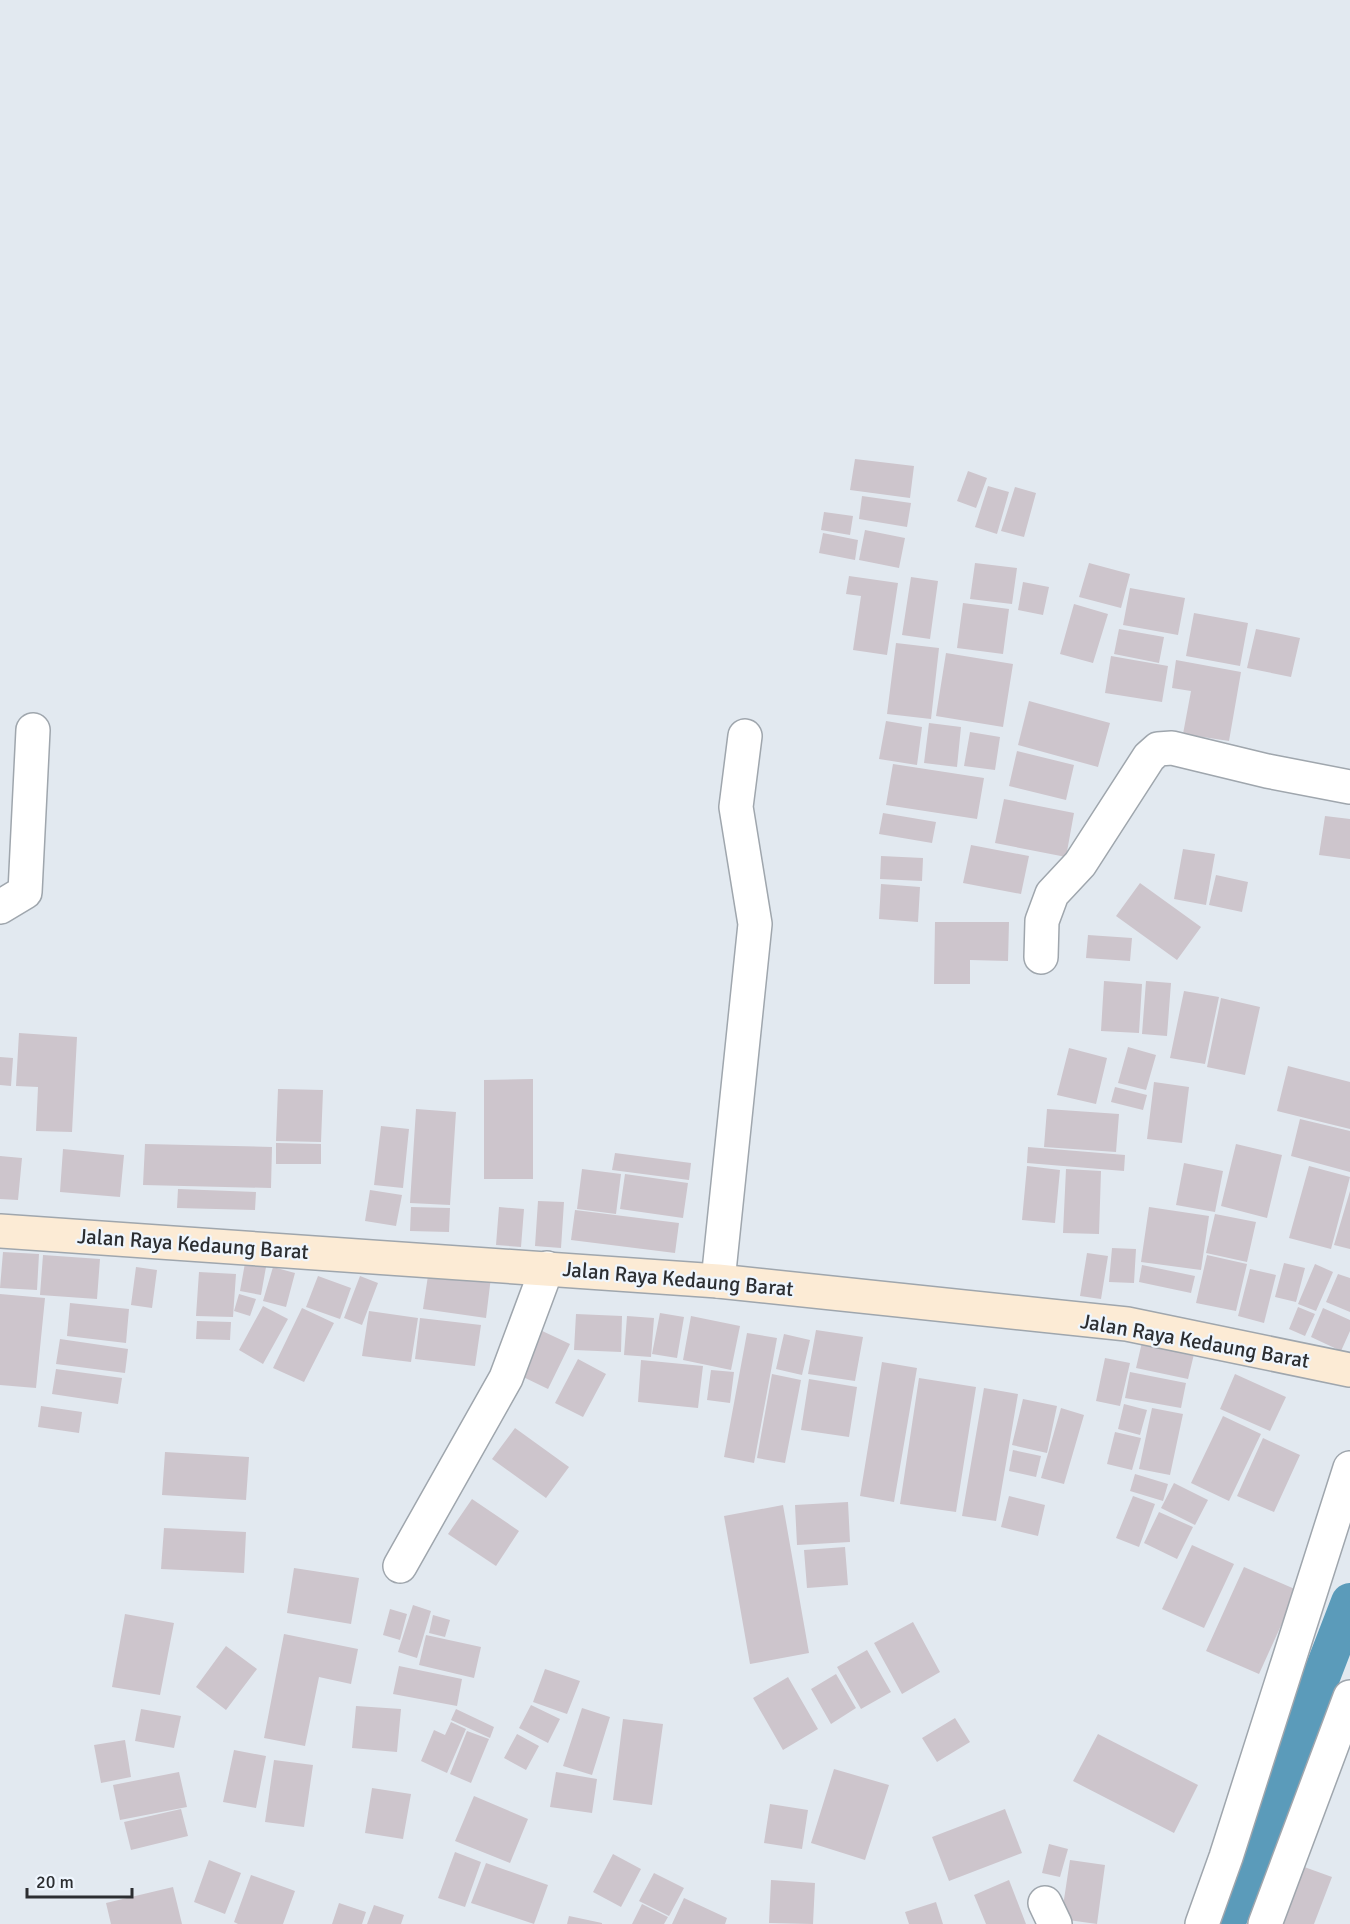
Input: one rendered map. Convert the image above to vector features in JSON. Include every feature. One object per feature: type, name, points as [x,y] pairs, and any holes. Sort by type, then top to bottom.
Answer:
[{"type":"street","points":[[0,907],[26,892],[33,730]]},
{"type":"street","points":[[718,1281],[754,924],[736,807],[746,736]]},
{"type":"street","points":[[1041,957],[1042,921],[1052,894],[1080,864],[1149,757],[1158,749],[1172,748],[1267,771],[1350,787]]},
{"type":"street","name":"Jalan Raya Kedaung Barat","points":[[0,1231],[718,1281],[1127,1324],[1350,1370]]},
{"type":"street","points":[[400,1566],[506,1378],[547,1268]]},
{"type":"street","points":[[1203,1924],[1350,1468]]},
{"type":"street","points":[[1265,1924],[1350,1697]]},
{"type":"building","points":[[855,459],[914,466],[910,498],[850,490]]},
{"type":"building","points":[[968,471],[987,478],[976,508],[957,501]]},
{"type":"building","points":[[988,486],[1009,492],[997,534],[975,527]]},
{"type":"building","points":[[1015,487],[1036,493],[1024,537],[1001,531]]},
{"type":"building","points":[[862,496],[911,503],[907,527],[859,519]]},
{"type":"building","points":[[824,512],[853,516],[850,535],[821,530]]},
{"type":"building","points":[[865,530],[905,538],[899,568],[859,560]]},
{"type":"building","points":[[823,533],[858,540],[855,560],[819,553]]},
{"type":"building","points":[[975,563],[1017,568],[1012,604],[970,599]]},
{"type":"building","points":[[1089,563],[1130,574],[1121,608],[1079,597]]},
{"type":"building","points":[[849,576],[898,583],[887,655],[853,650],[861,596],[846,594]]},
{"type":"building","points":[[911,577],[938,581],[930,639],[902,635]]},
{"type":"building","points":[[1023,582],[1049,587],[1043,615],[1018,610]]},
{"type":"building","points":[[1130,588],[1185,598],[1178,635],[1123,625]]},
{"type":"building","points":[[963,603],[1009,609],[1003,654],[957,648]]},
{"type":"building","points":[[1074,604],[1108,614],[1093,663],[1060,654]]},
{"type":"building","points":[[1194,613],[1248,623],[1240,666],[1186,656]]},
{"type":"building","points":[[1119,629],[1164,637],[1159,663],[1114,654]]},
{"type":"building","points":[[1256,629],[1300,638],[1291,677],[1247,668]]},
{"type":"building","points":[[896,643],[939,648],[931,719],[887,714]]},
{"type":"building","points":[[946,653],[1013,664],[1003,727],[936,716]]},
{"type":"building","points":[[1111,656],[1168,666],[1162,702],[1105,693]]},
{"type":"building","points":[[1176,660],[1241,672],[1229,741],[1183,734],[1191,691],[1172,688]]},
{"type":"building","points":[[1029,701],[1110,723],[1098,767],[1018,745]]},
{"type":"building","points":[[886,721],[922,727],[917,765],[879,759]]},
{"type":"building","points":[[929,723],[961,727],[957,767],[924,763]]},
{"type":"building","points":[[970,732],[1000,737],[995,770],[964,766]]},
{"type":"building","points":[[1017,751],[1074,765],[1066,800],[1009,786]]},
{"type":"building","points":[[893,764],[984,778],[977,819],[886,805]]},
{"type":"building","points":[[1004,799],[1074,813],[1066,857],[995,843]]},
{"type":"building","points":[[883,813],[936,822],[932,843],[879,834]]},
{"type":"building","points":[[1325,816],[1350,819],[1350,859],[1319,855]]},
{"type":"building","points":[[971,845],[1029,856],[1021,894],[963,883]]},
{"type":"building","points":[[1183,849],[1215,854],[1206,905],[1174,899]]},
{"type":"building","points":[[881,856],[923,858],[922,881],[880,879]]},
{"type":"building","points":[[1216,875],[1248,882],[1242,912],[1209,905]]},
{"type":"building","points":[[1140,883],[1201,927],[1177,960],[1116,916]]},
{"type":"building","points":[[881,884],[920,887],[918,922],[879,919]]},
{"type":"building","points":[[935,922],[1009,922],[1008,961],[970,960],[970,984],[934,984]]},
{"type":"building","points":[[1088,935],[1132,938],[1130,961],[1086,958]]},
{"type":"building","points":[[1104,981],[1142,984],[1139,1033],[1101,1031]]},
{"type":"building","points":[[1146,981],[1171,983],[1167,1036],[1142,1034]]},
{"type":"building","points":[[1184,991],[1219,997],[1205,1064],[1170,1058]]},
{"type":"building","points":[[1221,998],[1260,1007],[1245,1075],[1207,1067]]},
{"type":"building","points":[[19,1033],[77,1037],[72,1132],[36,1131],[38,1087],[16,1086]]},
{"type":"building","points":[[1128,1047],[1156,1055],[1146,1090],[1118,1083]]},
{"type":"building","points":[[1069,1048],[1107,1058],[1096,1104],[1057,1095]]},
{"type":"building","points":[[0,1057],[13,1058],[11,1086],[0,1085]]},
{"type":"building","points":[[1288,1066],[1350,1082],[1350,1129],[1277,1111]]},
{"type":"building","points":[[533,1079],[533,1179],[484,1179],[484,1080]]},
{"type":"building","points":[[1154,1082],[1189,1087],[1182,1143],[1147,1139]]},
{"type":"building","points":[[1115,1087],[1147,1095],[1143,1110],[1111,1102]]},
{"type":"building","points":[[278,1089],[323,1090],[321,1142],[276,1141]]},
{"type":"building","points":[[416,1109],[456,1112],[450,1205],[410,1203]]},
{"type":"building","points":[[1047,1109],[1119,1114],[1116,1152],[1044,1147]]},
{"type":"building","points":[[1300,1119],[1350,1131],[1350,1172],[1291,1156]]},
{"type":"building","points":[[381,1126],[409,1129],[403,1188],[374,1185]]},
{"type":"building","points":[[276,1143],[321,1144],[321,1164],[276,1164]]},
{"type":"building","points":[[145,1144],[272,1147],[271,1188],[143,1185]]},
{"type":"building","points":[[1236,1144],[1282,1155],[1267,1218],[1221,1206]]},
{"type":"building","points":[[1028,1147],[1125,1155],[1124,1171],[1027,1163]]},
{"type":"building","points":[[63,1149],[124,1155],[120,1197],[60,1192]]},
{"type":"building","points":[[615,1153],[691,1163],[689,1180],[612,1170]]},
{"type":"building","points":[[0,1156],[22,1158],[18,1200],[0,1199]]},
{"type":"building","points":[[1184,1163],[1223,1171],[1215,1212],[1176,1205]]},
{"type":"building","points":[[1027,1166],[1060,1170],[1055,1223],[1022,1220]]},
{"type":"building","points":[[1309,1166],[1350,1177],[1331,1249],[1289,1238]]},
{"type":"building","points":[[582,1169],[621,1174],[616,1214],[577,1209]]},
{"type":"building","points":[[1066,1169],[1101,1171],[1099,1234],[1063,1233]]},
{"type":"building","points":[[625,1174],[688,1183],[683,1218],[620,1209]]},
{"type":"building","points":[[178,1189],[256,1192],[255,1210],[177,1208]]},
{"type":"building","points":[[370,1190],[402,1195],[396,1226],[365,1221]]},
{"type":"building","points":[[1350,1191],[1350,1249],[1334,1245]]},
{"type":"building","points":[[538,1201],[564,1202],[561,1248],[535,1246]]},
{"type":"building","points":[[411,1207],[450,1208],[449,1232],[410,1231]]},
{"type":"building","points":[[499,1207],[524,1209],[521,1247],[496,1245]]},
{"type":"building","points":[[1149,1207],[1209,1216],[1201,1270],[1141,1262]]},
{"type":"building","points":[[575,1210],[679,1223],[675,1253],[571,1240]]},
{"type":"building","points":[[1215,1214],[1256,1222],[1247,1262],[1206,1253]]},
{"type":"building","points":[[1112,1248],[1136,1249],[1134,1283],[1109,1282]]},
{"type":"building","points":[[3,1252],[39,1254],[37,1290],[0,1288]]},
{"type":"building","points":[[1087,1253],[1108,1256],[1101,1299],[1080,1296]]},
{"type":"building","points":[[43,1255],[100,1259],[97,1299],[40,1295]]},
{"type":"building","points":[[1207,1255],[1247,1264],[1236,1311],[1196,1303]]},
{"type":"building","points":[[245,1263],[266,1267],[261,1295],[240,1291]]},
{"type":"building","points":[[1284,1263],[1305,1268],[1296,1302],[1275,1297]]},
{"type":"building","points":[[1315,1264],[1333,1272],[1316,1311],[1298,1304]]},
{"type":"building","points":[[1142,1265],[1195,1276],[1191,1293],[1139,1282]]},
{"type":"building","points":[[136,1267],[157,1270],[152,1308],[131,1305]]},
{"type":"building","points":[[273,1267],[295,1273],[286,1307],[263,1301]]},
{"type":"building","points":[[429,1269],[491,1277],[486,1318],[423,1309]]},
{"type":"building","points":[[1250,1269],[1276,1275],[1264,1323],[1238,1316]]},
{"type":"building","points":[[199,1272],[236,1274],[233,1317],[196,1316]]},
{"type":"building","points":[[1338,1274],[1350,1278],[1350,1312],[1326,1302]]},
{"type":"building","points":[[318,1276],[351,1288],[340,1319],[306,1307]]},
{"type":"building","points":[[360,1276],[378,1283],[362,1325],[344,1318]]},
{"type":"building","points":[[0,1294],[45,1298],[36,1388],[0,1385]]},
{"type":"building","points":[[239,1294],[256,1299],[250,1316],[234,1311]]},
{"type":"building","points":[[70,1303],[129,1309],[126,1343],[67,1336]]},
{"type":"building","points":[[263,1306],[288,1319],[263,1364],[239,1350]]},
{"type":"building","points":[[1298,1307],[1315,1314],[1305,1336],[1289,1329]]},
{"type":"building","points":[[302,1308],[334,1323],[304,1382],[273,1368]]},
{"type":"building","points":[[1323,1308],[1350,1320],[1350,1331],[1341,1351],[1311,1337]]},
{"type":"building","points":[[369,1311],[418,1318],[411,1362],[362,1356]]},
{"type":"building","points":[[660,1313],[684,1317],[677,1358],[652,1354]]},
{"type":"building","points":[[576,1314],[622,1316],[621,1352],[574,1350]]},
{"type":"building","points":[[627,1316],[654,1318],[651,1357],[624,1355]]},
{"type":"building","points":[[691,1316],[740,1326],[731,1370],[683,1360]]},
{"type":"building","points":[[420,1318],[481,1325],[475,1366],[415,1359]]},
{"type":"building","points":[[197,1321],[231,1322],[230,1340],[196,1339]]},
{"type":"building","points":[[538,1329],[570,1344],[548,1389],[517,1374]]},
{"type":"building","points":[[816,1330],[863,1337],[855,1381],[808,1374]]},
{"type":"building","points":[[747,1333],[777,1338],[754,1463],[724,1457]]},
{"type":"building","points":[[784,1334],[810,1340],[802,1375],[776,1369]]},
{"type":"building","points":[[1143,1338],[1195,1350],[1188,1379],[1136,1368]]},
{"type":"building","points":[[60,1339],[128,1349],[125,1373],[56,1364]]},
{"type":"building","points":[[1105,1358],[1130,1363],[1120,1406],[1096,1401]]},
{"type":"building","points":[[578,1359],[606,1374],[583,1417],[555,1403]]},
{"type":"building","points":[[641,1360],[703,1366],[698,1408],[638,1402]]},
{"type":"building","points":[[882,1362],[917,1368],[894,1502],[860,1496]]},
{"type":"building","points":[[56,1369],[122,1378],[118,1404],[52,1394]]},
{"type":"building","points":[[711,1370],[734,1372],[730,1403],[707,1400]]},
{"type":"building","points":[[1130,1372],[1186,1383],[1181,1408],[1125,1398]]},
{"type":"building","points":[[772,1374],[801,1380],[785,1463],[757,1458]]},
{"type":"building","points":[[1235,1374],[1286,1397],[1270,1431],[1220,1409]]},
{"type":"building","points":[[919,1378],[976,1387],[956,1512],[900,1504]]},
{"type":"building","points":[[809,1379],[857,1387],[849,1437],[801,1430]]},
{"type":"building","points":[[984,1388],[1018,1394],[996,1521],[962,1516]]},
{"type":"building","points":[[1023,1399],[1057,1406],[1047,1453],[1012,1445]]},
{"type":"building","points":[[1124,1404],[1147,1410],[1140,1435],[1118,1429]]},
{"type":"building","points":[[41,1406],[82,1412],[79,1433],[38,1427]]},
{"type":"building","points":[[1061,1408],[1084,1415],[1064,1484],[1041,1478]]},
{"type":"building","points":[[1152,1408],[1183,1414],[1170,1475],[1139,1469]]},
{"type":"building","points":[[1223,1416],[1261,1434],[1229,1501],[1191,1483]]},
{"type":"building","points":[[515,1428],[569,1467],[546,1498],[492,1459]]},
{"type":"building","points":[[1115,1432],[1141,1438],[1132,1470],[1107,1464]]},
{"type":"building","points":[[1263,1438],[1300,1455],[1274,1512],[1237,1496]]},
{"type":"building","points":[[1013,1450],[1041,1456],[1036,1477],[1009,1471]]},
{"type":"building","points":[[165,1452],[249,1457],[246,1500],[162,1495]]},
{"type":"building","points":[[1135,1474],[1168,1484],[1163,1501],[1130,1491]]},
{"type":"building","points":[[1174,1483],[1208,1500],[1195,1525],[1161,1508]]},
{"type":"building","points":[[1009,1496],[1045,1505],[1038,1536],[1001,1527]]},
{"type":"building","points":[[1133,1496],[1155,1504],[1139,1547],[1116,1538]]},
{"type":"building","points":[[472,1499],[519,1531],[496,1566],[448,1534]]},
{"type":"building","points":[[848,1502],[850,1542],[797,1545],[795,1505]]},
{"type":"building","points":[[783,1505],[809,1653],[750,1664],[724,1516]]},
{"type":"building","points":[[1159,1512],[1193,1527],[1177,1559],[1144,1543]]},
{"type":"building","points":[[164,1528],[246,1532],[244,1573],[161,1569]]},
{"type":"building","points":[[1192,1545],[1234,1564],[1204,1628],[1162,1609]]},
{"type":"building","points":[[845,1547],[848,1585],[807,1588],[804,1550]]},
{"type":"building","points":[[1244,1567],[1297,1590],[1259,1674],[1206,1651]]},
{"type":"building","points":[[294,1568],[359,1578],[351,1624],[287,1613]]},
{"type":"building","points":[[413,1605],[431,1611],[417,1658],[398,1652]]},
{"type":"building","points":[[390,1609],[407,1614],[400,1640],[383,1635]]},
{"type":"building","points":[[125,1614],[174,1623],[160,1695],[112,1687]]},
{"type":"building","points":[[433,1615],[450,1620],[445,1637],[429,1633]]},
{"type":"building","points":[[913,1622],[940,1672],[902,1694],[874,1643]]},
{"type":"building","points":[[284,1634],[358,1649],[351,1684],[319,1677],[305,1746],[264,1738]]},
{"type":"building","points":[[426,1635],[481,1647],[474,1678],[419,1665]]},
{"type":"building","points":[[226,1646],[257,1669],[226,1710],[196,1687]]},
{"type":"building","points":[[867,1650],[891,1692],[861,1709],[837,1667]]},
{"type":"building","points":[[399,1666],[462,1679],[457,1706],[393,1694]]},
{"type":"building","points":[[545,1669],[580,1681],[567,1714],[533,1702]]},
{"type":"building","points":[[836,1674],[856,1708],[831,1724],[811,1689]]},
{"type":"building","points":[[788,1677],[818,1729],[783,1750],[753,1698]]},
{"type":"building","points":[[531,1705],[560,1719],[548,1743],[519,1728]]},
{"type":"building","points":[[356,1706],[401,1709],[397,1752],[352,1748]]},
{"type":"building","points":[[582,1708],[610,1717],[592,1775],[563,1766]]},
{"type":"building","points":[[141,1709],[181,1716],[174,1748],[135,1741]]},
{"type":"building","points":[[456,1709],[494,1727],[490,1738],[451,1720]]},
{"type":"building","points":[[955,1718],[970,1742],[937,1762],[922,1738]]},
{"type":"building","points":[[623,1719],[663,1724],[652,1805],[613,1800]]},
{"type":"building","points":[[451,1722],[466,1729],[447,1773],[421,1761],[434,1730],[445,1735]]},
{"type":"building","points":[[467,1731],[489,1739],[471,1783],[450,1774]]},
{"type":"building","points":[[517,1734],[539,1746],[526,1770],[504,1758]]},
{"type":"building","points":[[1098,1734],[1198,1785],[1174,1833],[1073,1781]]},
{"type":"building","points":[[125,1740],[131,1777],[101,1783],[94,1745]]},
{"type":"building","points":[[234,1750],[266,1756],[256,1808],[223,1802]]},
{"type":"building","points":[[274,1760],[313,1765],[304,1827],[265,1822]]},
{"type":"building","points":[[834,1769],[889,1785],[865,1860],[811,1843]]},
{"type":"building","points":[[179,1772],[187,1807],[120,1820],[113,1785]]},
{"type":"building","points":[[556,1772],[597,1779],[592,1813],[550,1807]]},
{"type":"building","points":[[372,1788],[411,1794],[403,1839],[365,1833]]},
{"type":"building","points":[[474,1796],[528,1819],[510,1863],[455,1841]]},
{"type":"building","points":[[770,1804],[808,1810],[802,1849],[764,1843]]},
{"type":"building","points":[[181,1809],[188,1836],[131,1850],[124,1822]]},
{"type":"building","points":[[1005,1809],[1022,1853],[949,1881],[932,1837]]},
{"type":"building","points":[[1049,1844],[1068,1849],[1060,1877],[1042,1873]]},
{"type":"building","points":[[455,1852],[481,1862],[465,1907],[438,1898]]},
{"type":"building","points":[[613,1854],[641,1869],[621,1907],[593,1892]]},
{"type":"building","points":[[209,1860],[241,1873],[225,1914],[194,1902]]},
{"type":"building","points":[[1070,1860],[1105,1865],[1097,1924],[1061,1919]]},
{"type":"building","points":[[486,1863],[548,1885],[534,1924],[471,1903]]},
{"type":"building","points":[[1296,1864],[1332,1877],[1314,1924],[1284,1924],[1274,1921]]},
{"type":"building","points":[[654,1873],[684,1888],[669,1916],[639,1901]]},
{"type":"building","points":[[251,1875],[295,1891],[283,1924],[238,1924],[234,1922]]},
{"type":"building","points":[[771,1880],[815,1883],[813,1924],[769,1923]]},
{"type":"building","points":[[1009,1880],[1026,1924],[986,1924],[974,1895]]},
{"type":"building","points":[[173,1887],[182,1924],[111,1924],[106,1903]]},
{"type":"building","points":[[684,1898],[727,1918],[725,1924],[672,1924]]},
{"type":"building","points":[[936,1902],[943,1924],[909,1924],[905,1912]]},
{"type":"building","points":[[339,1903],[366,1912],[362,1924],[332,1924]]},
{"type":"building","points":[[642,1904],[668,1917],[664,1924],[632,1924]]},
{"type":"building","points":[[374,1905],[404,1915],[401,1924],[367,1924]]},
{"type":"building","points":[[569,1916],[602,1923],[602,1924],[567,1924]]},
{"type":"waterway","points":[[1226,1924],[1350,1602]]}]
